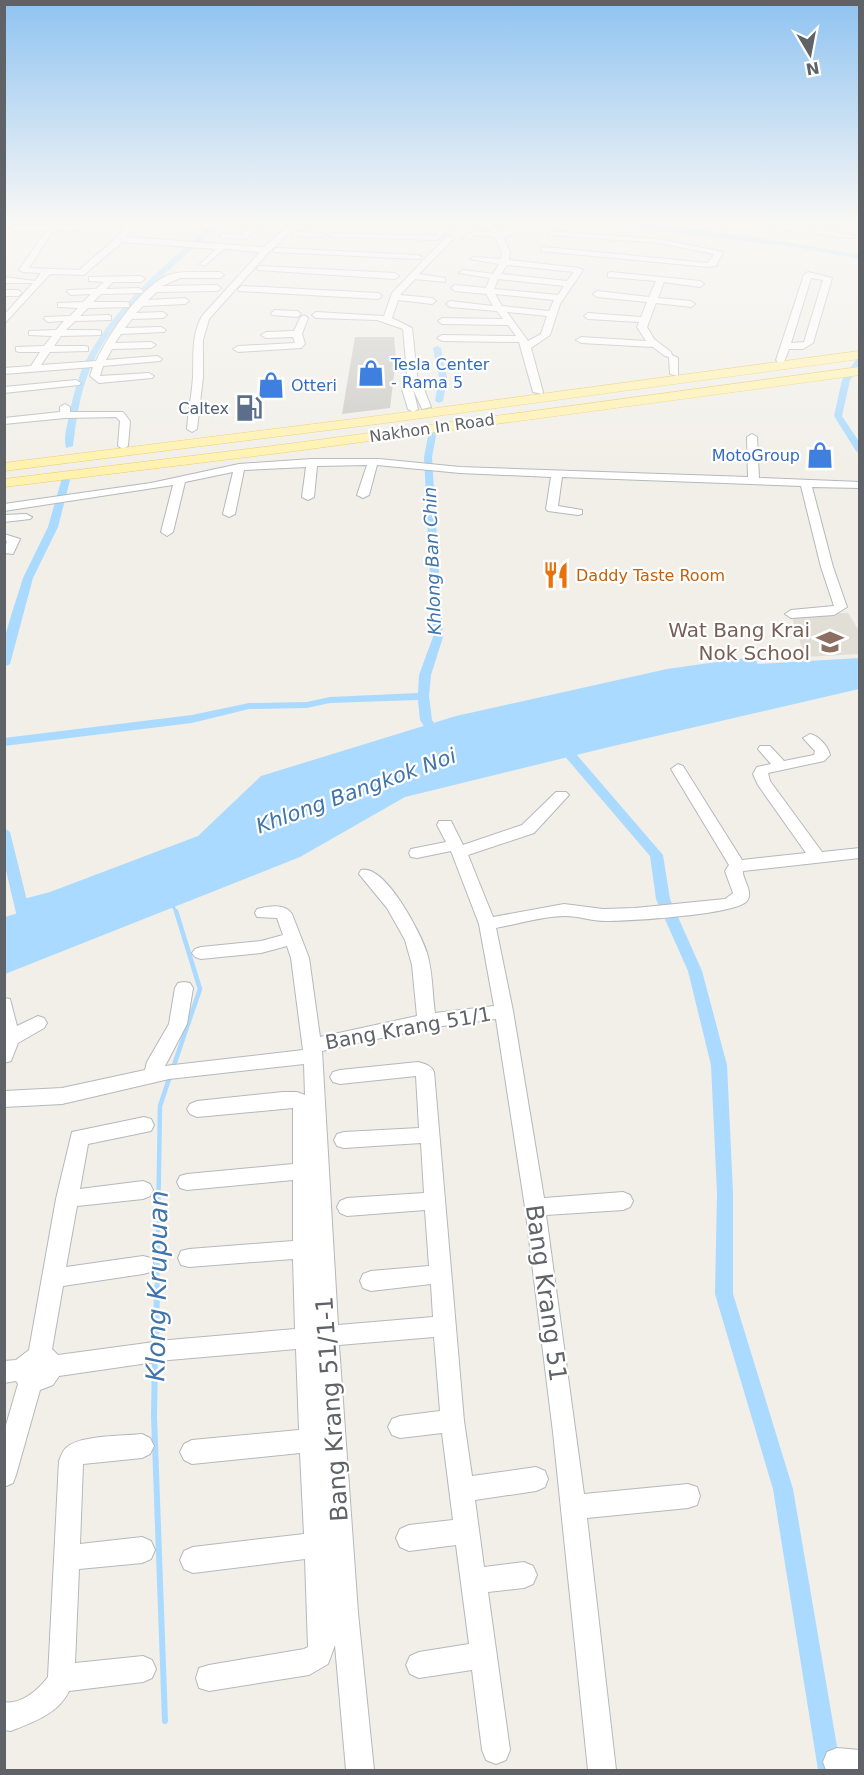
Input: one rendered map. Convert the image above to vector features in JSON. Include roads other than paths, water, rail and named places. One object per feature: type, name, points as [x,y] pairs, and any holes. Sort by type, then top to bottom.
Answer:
[{"type":"main road","name":"Nakhon In Road","points":[[4,459],[381,414],[781,360],[856,355]]},
{"type":"main road","name":"Nakhon In Road","points":[[4,483],[229,464],[288,448],[837,370],[856,355]]},
{"type":"main road","name":"Nakhon In Road","points":[[4,467],[293,431],[856,355]]},
{"type":"main road","name":"Nakhon In Road","points":[[4,476],[837,370],[860,371]]},
{"type":"main road","points":[[293,431],[381,414]]},
{"type":"main road","points":[[288,448],[351,433]]},
{"type":"street","points":[[4,321],[16,308]]},
{"type":"street","points":[[34,368],[58,333],[85,308]]},
{"type":"street","points":[[138,308],[96,364],[95,376],[99,380],[149,376]]},
{"type":"street","points":[[192,429],[198,377],[196,344],[205,318],[214,308]]},
{"type":"street","points":[[238,349],[300,345],[297,334],[311,308]]},
{"type":"street","points":[[390,320],[392,308]]},
{"type":"street","points":[[495,308],[521,342],[538,392]]},
{"type":"street","points":[[501,308],[552,314]]},
{"type":"street","points":[[442,338],[521,342],[545,335],[555,308]]},
{"type":"street","points":[[648,308],[643,320],[644,332],[654,344],[670,356],[675,374]]},
{"type":"street","points":[[781,360],[798,308]]},
{"type":"street","points":[[786,346],[803,346],[808,343],[819,308]]},
{"type":"street","points":[[275,313],[390,320],[406,330],[413,385],[407,389],[420,408]]},
{"type":"street","points":[[130,316],[163,315]]},
{"type":"street","points":[[588,316],[643,320]]},
{"type":"street","points":[[48,319],[108,318]]},
{"type":"street","points":[[441,321],[506,322]]},
{"type":"street","points":[[119,331],[161,330]]},
{"type":"street","points":[[32,333],[98,333]]},
{"type":"street","points":[[266,335],[297,334]]},
{"type":"street","points":[[581,340],[654,344]]},
{"type":"street","points":[[108,346],[151,345]]},
{"type":"street","points":[[19,349],[85,349]]},
{"type":"street","points":[[4,371],[157,359]]},
{"type":"street","points":[[4,390],[76,383]]},
{"type":"street","points":[[4,421],[70,413],[119,414],[125,421],[123,446]]},
{"type":"street","points":[[752,437],[754,482]]},
{"type":"street","points":[[308,497],[312,462]]},
{"type":"street","points":[[363,495],[373,462]]},
{"type":"street","points":[[4,508],[180,480],[229,464],[373,462],[557,474],[855,485]]},
{"type":"street","points":[[229,464],[229,514]]},
{"type":"street","points":[[557,474],[552,509],[578,512]]},
{"type":"street","points":[[167,532],[180,480]]},
{"type":"street","points":[[791,614],[834,611],[841,608],[827,567],[806,484]]},
{"type":"street","points":[[4,519],[26,517]]},
{"type":"street","points":[[4,537],[14,539],[9,551]]},
{"type":"street","points":[[810,738],[822,750],[823,754],[819,758],[762,770],[760,774],[763,782],[818,858]]},
{"type":"street","points":[[765,749],[781,765]]},
{"type":"street","points":[[678,769],[738,866]]},
{"type":"street","points":[[417,853],[457,849],[528,829],[561,795]]},
{"type":"street","name":"Bang Krang 51","points":[[445,825],[487,924],[504,1011],[535,1207],[573,1507],[602,1770]]},
{"type":"street","points":[[487,924],[564,910],[603,915],[663,913],[728,904],[740,898],[741,893],[733,871],[738,866],[860,853]]},
{"type":"street","points":[[367,874],[383,892],[410,933],[421,963],[427,1021]]},
{"type":"street","name":"Bang Krang 51/1-1","points":[[263,913],[280,912],[284,914],[293,938],[303,976],[312,1051],[316,1337],[360,1770]]},
{"type":"street","points":[[201,953],[261,947],[293,938]]},
{"type":"street","points":[[169,1072],[156,1062],[178,1024],[184,988]]},
{"type":"street","points":[[4,1005],[7,1048]]},
{"type":"street","name":"Bang Krang 51/1","points":[[4,1099],[62,1096],[169,1072],[312,1051],[427,1021],[504,1011]]},
{"type":"street","points":[[7,1048],[38,1023]]},
{"type":"street","points":[[340,1077],[422,1070],[425,1072],[452,1421],[496,1750]]},
{"type":"street","points":[[197,1109],[297,1100],[303,1104],[304,1249],[316,1337],[310,1440],[322,1643],[319,1655],[309,1662],[209,1678]]},
{"type":"street","points":[[5,1472],[53,1278],[79,1138],[144,1125]]},
{"type":"street","points":[[344,1140],[429,1135]]},
{"type":"street","points":[[187,1182],[302,1171]]},
{"type":"street","points":[[66,1199],[143,1190]]},
{"type":"street","points":[[346,1207],[434,1201]]},
{"type":"street","points":[[535,1207],[623,1201]]},
{"type":"street","points":[[189,1258],[304,1249]]},
{"type":"street","points":[[53,1278],[143,1265]]},
{"type":"street","points":[[371,1281],[440,1274]]},
{"type":"street","points":[[30,1369],[161,1351],[445,1326]]},
{"type":"street","points":[[400,1427],[452,1421]]},
{"type":"street","points":[[192,1452],[310,1440]]},
{"type":"street","points":[[4,1716],[11,1717],[50,1697],[56,1691],[61,1678],[70,1461],[75,1455],[142,1446]]},
{"type":"street","points":[[461,1490],[536,1479]]},
{"type":"street","points":[[573,1507],[688,1496]]},
{"type":"street","points":[[409,1538],[467,1531]]},
{"type":"street","points":[[193,1560],[317,1545]]},
{"type":"street","points":[[66,1558],[142,1550]]},
{"type":"street","points":[[474,1581],[524,1575]]},
{"type":"street","points":[[419,1665],[484,1655]]},
{"type":"street","points":[[61,1678],[143,1669]]},
{"type":"water","name":"Khlong Bangkok Noi","points":[[753,657],[758,664],[859,658],[859,689],[405,797],[300,857],[5,974],[5,917],[18,913],[16,901],[50,892],[198,836],[261,776],[456,716],[667,669]]},
{"type":"waterway","points":[[69,446],[73,417],[86,369],[107,333],[129,308]]},
{"type":"waterway","name":"Khlong Ban Chin","points":[[437,348],[443,377],[439,401]]},
{"type":"waterway","points":[[860,360],[846,380],[838,416],[860,451]]},
{"type":"waterway","name":"Khlong Ban Chin","points":[[423,696],[425,675],[438,637],[428,457],[433,431]]},
{"type":"waterway","points":[[4,664],[28,578],[53,527],[65,480]]},
{"type":"waterway","points":[[4,742],[192,719],[249,706],[307,705],[330,700],[423,696]]},
{"type":"waterway","name":"Khlong Ban Chin","points":[[423,696],[426,720],[439,740]]},
{"type":"waterway","points":[[560,743],[656,855],[663,899],[695,971],[719,1065],[725,1193],[724,1294],[783,1489],[830,1770]]},
{"type":"waterway","points":[[4,832],[24,917]]},
{"type":"waterway","name":"Klong Krupuan","points":[[171,903],[176,912]]},
{"type":"waterway","name":"Klong Krupuan","points":[[173,1068],[200,989],[176,912]]},
{"type":"waterway","name":"Klong Krupuan","points":[[157,1289],[160,1106],[170,1076]]},
{"type":"waterway","name":"Klong Krupuan","points":[[156,1345],[157,1287]]},
{"type":"waterway","name":"Klong Krupuan","points":[[155,1359],[154,1416],[165,1721]]},
{"type":"place","name":"Tesla Center - Rama 5","points":[[371,373]]},
{"type":"place","name":"Otteri","points":[[271,385]]},
{"type":"place","name":"Caltex","points":[[249,408]]},
{"type":"place","name":"MotoGroup","points":[[820,455]]},
{"type":"place","name":"Daddy Taste Room","points":[[556,575]]},
{"type":"place","name":"Wat Bang Krai Nok School","points":[[830,642]]}]
